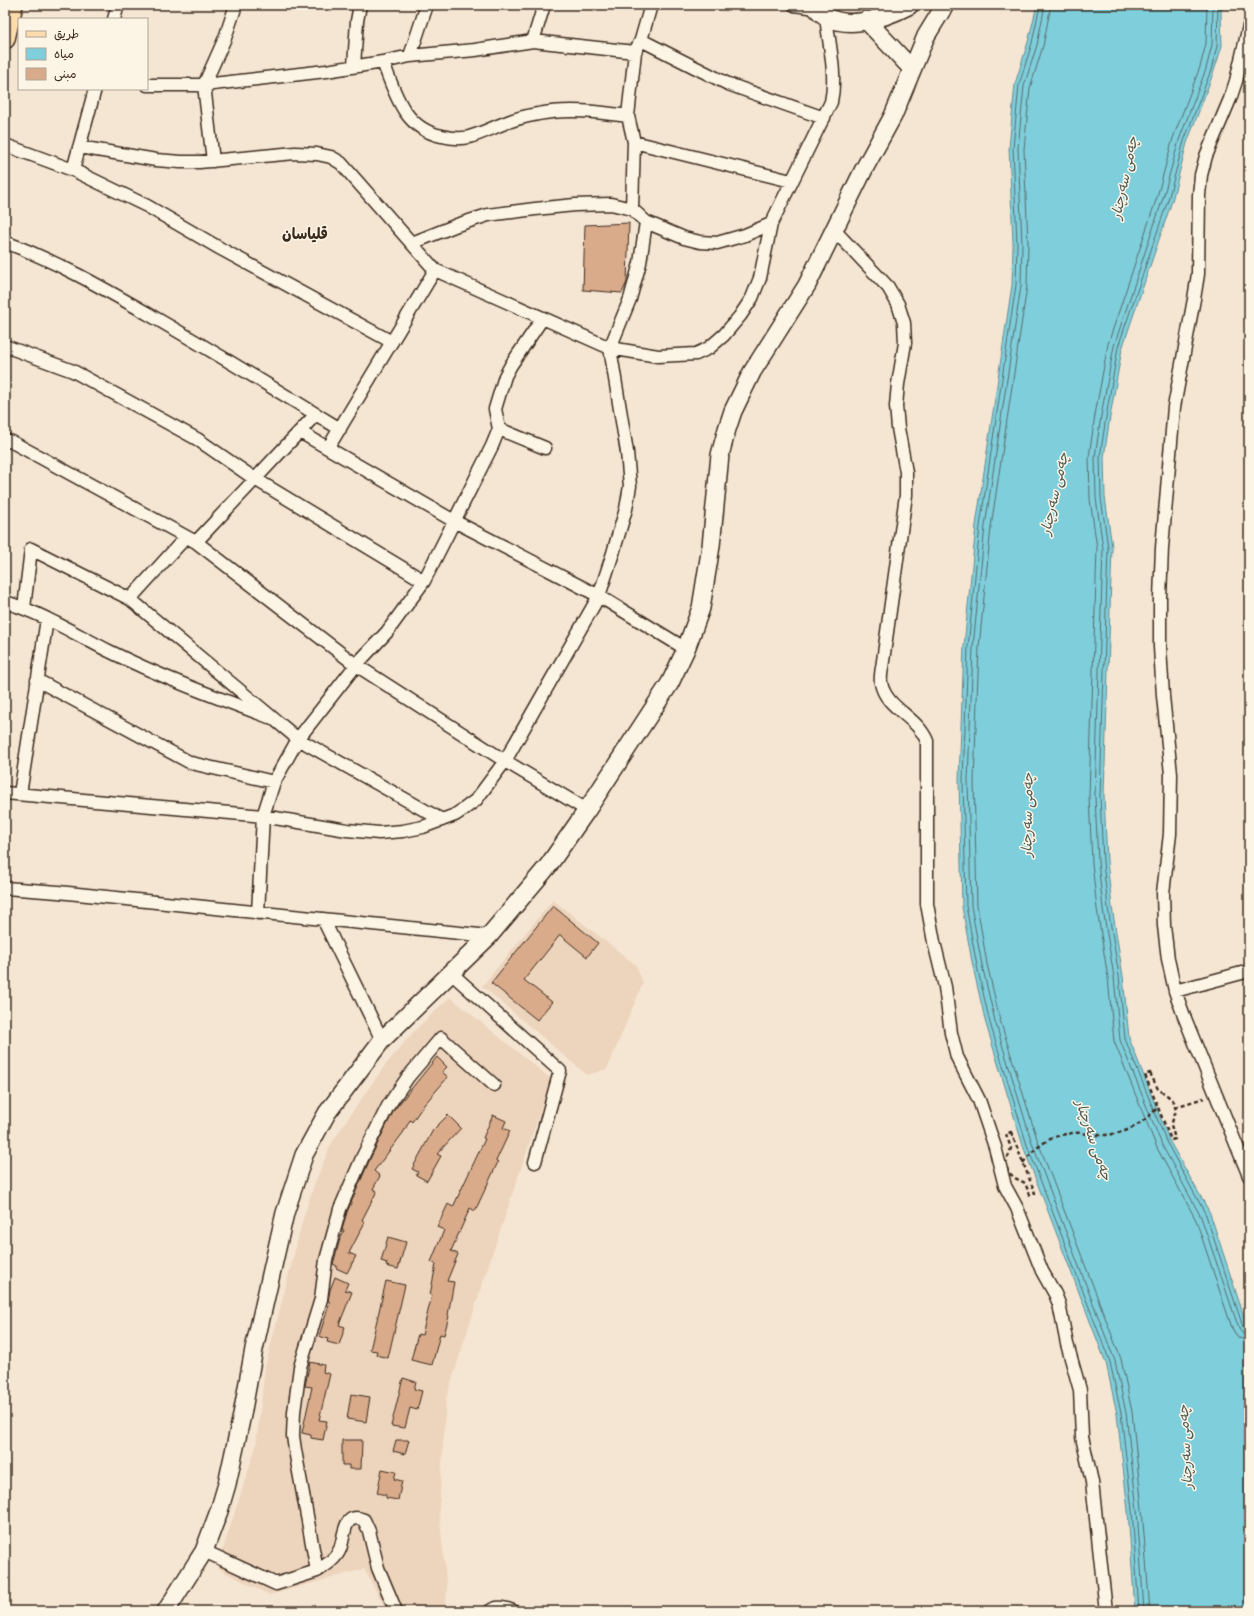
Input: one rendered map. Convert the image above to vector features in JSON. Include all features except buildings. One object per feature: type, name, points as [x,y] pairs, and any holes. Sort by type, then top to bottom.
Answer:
[{"type":"main road","points":[[5,39],[13,5]]},
{"type":"street","points":[[114,18],[118,5]]},
{"type":"street","points":[[214,161],[204,85],[225,38],[236,5]]},
{"type":"street","points":[[354,66],[357,21],[360,5]]},
{"type":"street","points":[[410,56],[427,5]]},
{"type":"street","points":[[533,41],[544,5]]},
{"type":"street","points":[[632,209],[634,142],[628,116],[635,52],[641,40],[651,5]]},
{"type":"street","points":[[794,5],[819,10],[844,22],[866,20],[892,14],[910,5]]},
{"type":"street","points":[[166,1611],[204,1552],[219,1511],[227,1484],[254,1349],[283,1221],[304,1154],[327,1113],[382,1040],[489,936],[548,866],[654,709],[674,674],[697,621],[704,593],[711,546],[720,455],[729,421],[752,372],[807,285],[864,169],[893,116],[926,36],[945,5]]},
{"type":"street","points":[[79,147],[156,160],[181,162],[214,161],[295,152],[331,157],[340,163],[436,270],[542,319],[610,348],[658,356],[696,354],[709,348],[724,335],[740,316],[752,298],[760,278],[771,224],[831,102],[833,79],[819,10]]},
{"type":"street","points":[[866,20],[912,69]]},
{"type":"street","points":[[1249,26],[1236,81],[1206,156],[1201,175],[1199,195],[1198,274],[1178,376],[1174,407],[1162,548],[1160,647],[1171,774],[1170,834],[1163,893],[1164,926],[1168,959],[1175,991],[1184,1016],[1249,1176]]},
{"type":"street","points":[[641,40],[728,84],[824,118]]},
{"type":"street","points":[[148,84],[204,85],[326,71],[410,56],[475,50],[533,41],[635,52]]},
{"type":"street","points":[[383,62],[402,108],[408,117],[418,126],[433,135],[449,138],[468,137],[515,120],[536,114],[558,111],[581,111],[628,116]]},
{"type":"street","points":[[73,170],[95,90]]},
{"type":"street","points":[[634,142],[791,181]]},
{"type":"street","points":[[5,145],[73,170],[147,206],[221,249],[392,342]]},
{"type":"street","points":[[412,244],[457,225],[488,216],[575,205],[611,204],[632,209],[646,222],[684,238],[700,242],[717,243],[745,235],[771,224]]},
{"type":"street","points":[[5,793],[263,816],[347,830],[379,833],[423,827],[464,810],[476,800],[505,761],[599,596],[626,509],[630,486],[627,452],[610,348],[630,299],[640,263],[646,222]]},
{"type":"street","points":[[834,230],[888,287],[898,304],[904,323],[905,343],[896,406],[898,428],[906,472],[906,495],[882,661],[881,682],[884,693],[890,702],[918,726],[927,741],[927,904],[947,998],[951,1033],[957,1057],[979,1100],[995,1147],[1003,1182],[1016,1208],[1042,1271],[1059,1304],[1067,1344],[1080,1390],[1082,1437],[1092,1482],[1106,1611]]},
{"type":"street","points":[[5,242],[54,262],[93,282],[207,348],[340,429]]},
{"type":"street","points":[[328,448],[436,270]]},
{"type":"street","points":[[258,913],[263,816],[274,782],[298,739],[356,665],[387,632],[424,581],[492,446],[499,429],[495,409],[506,376],[511,365],[542,319]]},
{"type":"street","points":[[5,346],[73,371],[197,439],[255,479],[424,581]]},
{"type":"street","points":[[130,599],[255,479],[316,414]]},
{"type":"street","points":[[499,429],[544,448]]},
{"type":"street","points":[[300,432],[454,521],[599,596],[686,649]]},
{"type":"street","points":[[5,440],[12,442],[191,539],[356,665],[505,761],[587,810]]},
{"type":"street","points":[[24,608],[31,549],[130,599],[298,739],[442,820]]},
{"type":"street","points":[[5,602],[24,608],[110,652],[184,685],[278,721]]},
{"type":"street","points":[[20,794],[36,680],[47,619]]},
{"type":"street","points":[[36,680],[192,763],[274,782]]},
{"type":"street","points":[[5,888],[58,892],[489,936]]},
{"type":"street","points":[[323,919],[382,1040]]},
{"type":"street","points":[[1175,991],[1249,971]]},
{"type":"street","points":[[452,973],[560,1071],[536,1162]]},
{"type":"street","points":[[317,1571],[295,1450],[293,1436],[294,1412],[300,1368],[321,1299],[326,1260],[340,1210],[366,1149],[388,1106],[408,1077],[441,1038],[494,1085]]},
{"type":"street","points":[[204,1552],[276,1584],[317,1571],[333,1560],[340,1549],[346,1525],[349,1521],[354,1518],[364,1520],[369,1530],[378,1568],[396,1611]]},
{"type":"street","points":[[490,1611],[492,1609],[502,1608],[513,1611]]},
{"type":"path","points":[[1150,1073],[1156,1086],[1161,1092],[1172,1099],[1176,1107],[1171,1125],[1175,1139],[1171,1140],[1145,1075],[1150,1073]]},
{"type":"path","points":[[1176,1107],[1216,1094]]},
{"type":"path","points":[[1023,1163],[1039,1145],[1052,1138],[1071,1133],[1105,1136],[1124,1132],[1144,1121],[1157,1108]]},
{"type":"path","points":[[1010,1132],[1023,1163],[1035,1193],[1030,1195],[1025,1183],[1011,1176],[1006,1168],[1007,1158],[1011,1148],[1006,1134],[1010,1132]]},
{"type":"shaded area","points":[[553,900],[636,965],[643,983],[607,1069],[587,1075],[482,986]]},
{"type":"shaded area","points":[[450,997],[551,1079],[481,1288],[446,1399],[439,1511],[447,1589],[445,1611],[387,1611],[364,1569],[269,1595],[217,1568],[256,1446],[265,1367],[304,1215],[314,1185],[331,1144],[357,1105],[386,1064],[415,1030]]},
{"type":"water","name":"چەمی سەرچنار","points":[[1037,5],[1222,5],[1222,46],[1187,143],[1172,201],[1122,349],[1104,457],[1105,497],[1112,547],[1104,795],[1107,861],[1112,907],[1123,976],[1129,1038],[1170,1142],[1210,1213],[1249,1332],[1249,1611],[1135,1611],[1128,1511],[1117,1414],[1106,1363],[1023,1146],[986,1024],[973,967],[962,907],[959,780],[964,646],[976,525],[1012,285],[1013,244],[1009,148],[1015,84],[1028,42]]},
{"type":"district","name":"قلياسان","points":[[305,235]]}]
